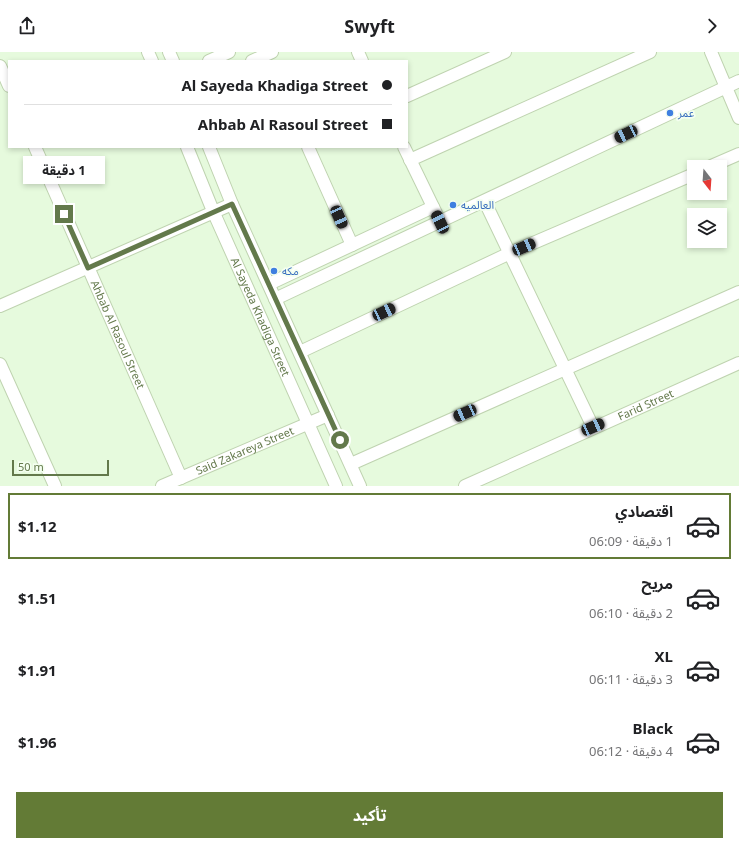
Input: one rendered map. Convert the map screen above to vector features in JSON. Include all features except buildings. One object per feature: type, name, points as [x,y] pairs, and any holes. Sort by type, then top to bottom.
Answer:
[{"type":"street","points":[[211,60],[229,52]]},
{"type":"street","points":[[408,96],[505,52]]},
{"type":"street","points":[[410,160],[650,52]]},
{"type":"street","points":[[711,52],[739,118]]},
{"type":"street","points":[[255,60],[268,55]]},
{"type":"street","points":[[0,66],[8,84]]},
{"type":"street","points":[[275,299],[485,202],[739,81]]},
{"type":"street","name":"Ahbab Al Rasoul Street","points":[[35,148],[180,478]]},
{"type":"street","name":"Al Sayeda Khadiga Street","points":[[187,148],[212,211],[336,486]]},
{"type":"street","name":"Al Sayeda Khadiga Street","points":[[209,148],[232,204],[360,486]]},
{"type":"street","points":[[308,148],[352,244]]},
{"type":"street","points":[[404,148],[440,222]]},
{"type":"street","points":[[725,160],[739,154]]},
{"type":"street","points":[[300,352],[510,254],[687,177]]},
{"type":"street","points":[[485,202],[593,427]]},
{"type":"street","points":[[0,306],[88,268],[212,211],[232,204]]},
{"type":"street","points":[[269,284],[433,207]]},
{"type":"street","points":[[351,464],[739,292]]},
{"type":"street","name":"Farid Street","points":[[465,486],[593,427],[739,363]]},
{"type":"street","points":[[0,364],[5,389],[55,486]]},
{"type":"street","name":"Said Zakareya Street","points":[[162,486],[328,415]]},
{"type":"shaded area","points":[[0,52],[739,52],[739,486],[0,486]]},
{"type":"place","name":"عمر","points":[[670,113]]},
{"type":"place","name":"العالميه","points":[[453,205]]},
{"type":"place","name":"مكه","points":[[274,271]]},
{"type":"route","points":[[64,214],[88,268],[212,211],[232,204],[340,440]]}]
